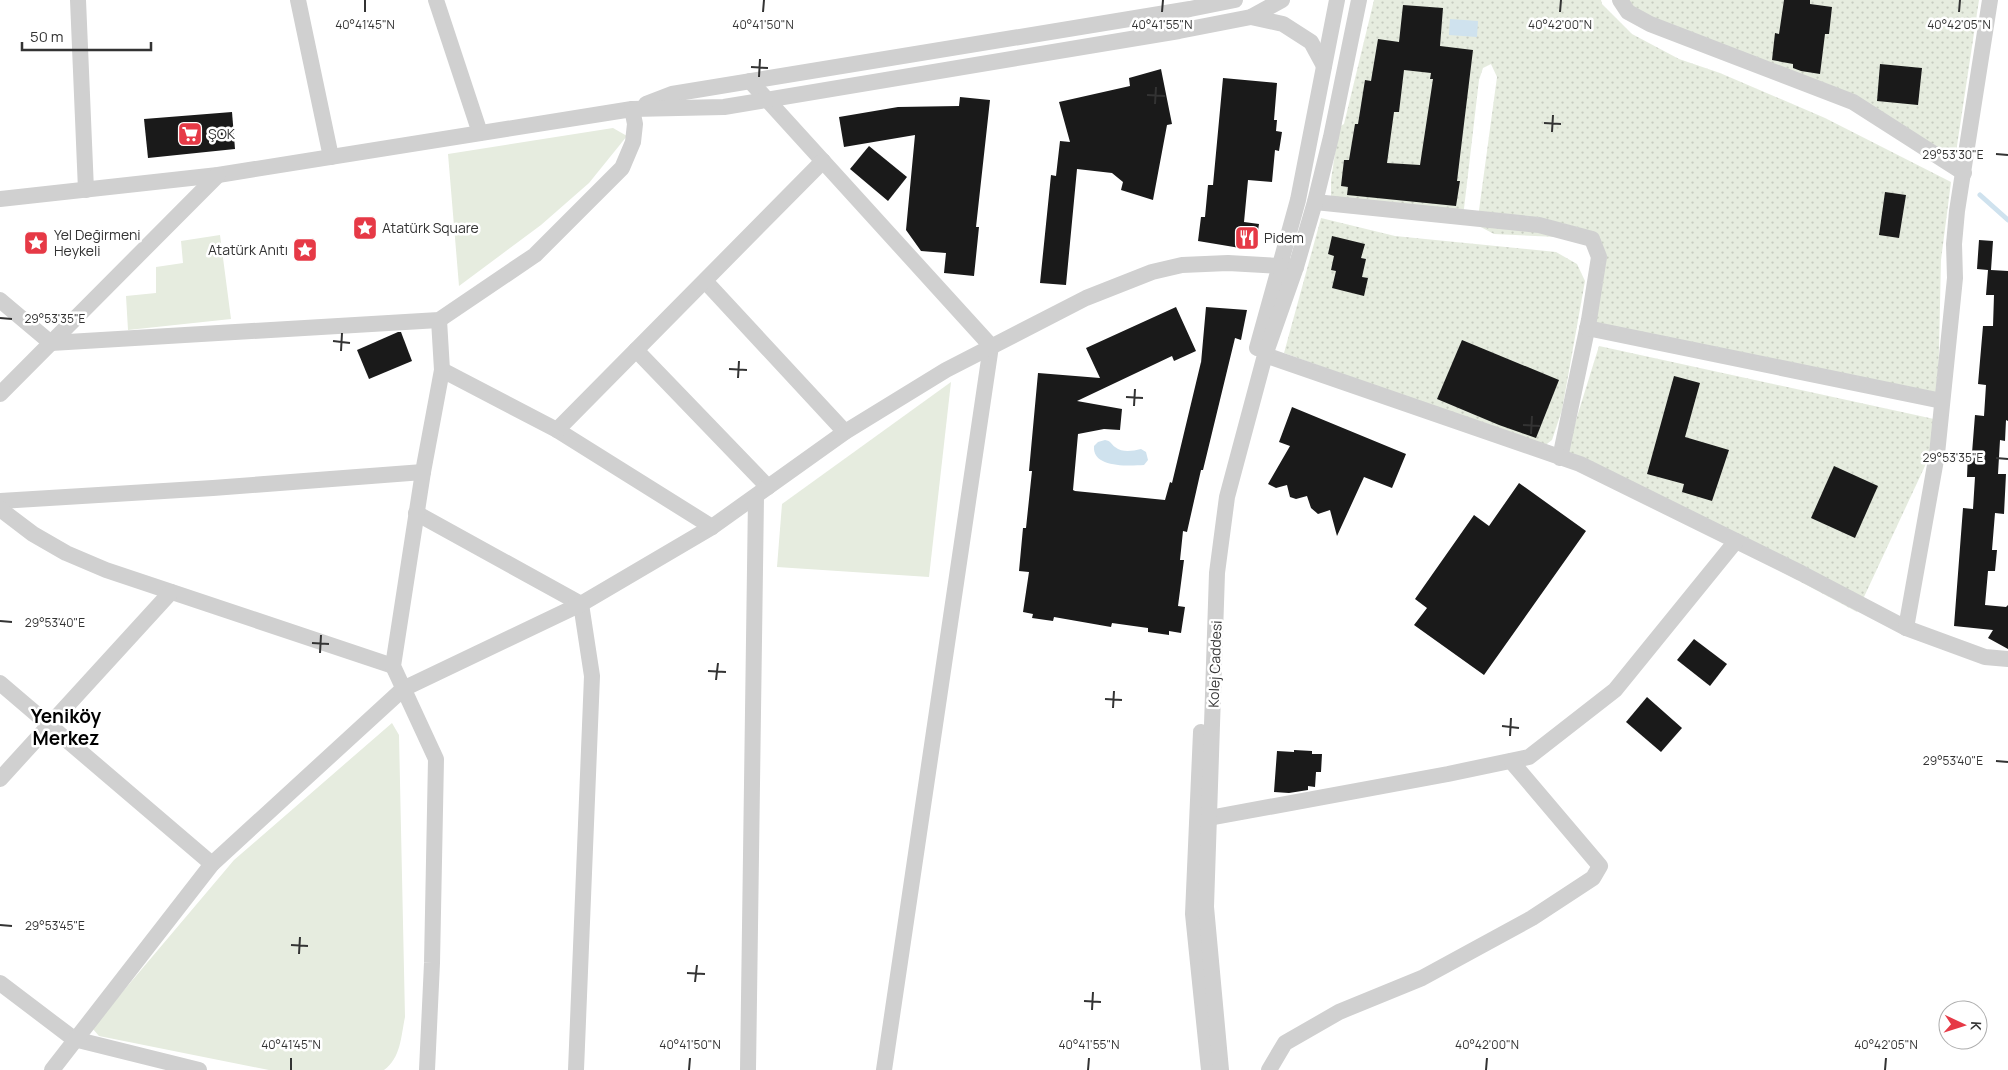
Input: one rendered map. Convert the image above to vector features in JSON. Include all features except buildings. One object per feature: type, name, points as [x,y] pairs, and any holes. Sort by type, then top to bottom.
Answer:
[{"type":"street","points":[[78,0],[86,190]]},
{"type":"street","points":[[298,0],[331,157]]},
{"type":"street","points":[[436,0],[480,133]]},
{"type":"street","points":[[632,109],[672,94],[1181,11],[1235,0]]},
{"type":"street","points":[[0,199],[218,175],[632,109],[724,107],[1179,31],[1251,17],[1282,0]]},
{"type":"street","name":"Kolej Caddesi","points":[[1209,1070],[1193,914],[1209,572],[1221,493],[1255,354],[1298,200],[1337,0]]},
{"type":"street","name":"Kolej Caddesi","points":[[1220,1070],[1206,907],[1218,573],[1227,497],[1265,355],[1296,267],[1314,202],[1331,137],[1359,0]]},
{"type":"street","points":[[1620,0],[1628,12],[1650,24],[1853,102],[1964,173]]},
{"type":"street","points":[[1906,628],[1937,454],[1955,278],[1955,236],[1990,0]]},
{"type":"street","points":[[1251,17],[1283,24],[1297,33],[1310,42],[1324,66]]},
{"type":"street","points":[[750,81],[990,346]]},
{"type":"street","points":[[0,300],[51,343],[439,320],[535,255],[622,168],[633,142],[635,124],[632,109]]},
{"type":"street","points":[[557,430],[823,161]]},
{"type":"street","points":[[0,394],[218,175]]},
{"type":"street","points":[[1314,202],[1539,225],[1592,239],[1598,257],[1587,328],[1560,458]]},
{"type":"street","points":[[52,1070],[74,1039],[212,864],[403,689],[581,604],[712,527],[845,432],[946,370],[1086,298],[1152,272],[1182,264],[1228,263],[1296,267]]},
{"type":"street","points":[[705,280],[845,432]]},
{"type":"street","points":[[427,1070],[432,963],[436,759],[393,666],[416,513],[442,370],[439,320]]},
{"type":"street","points":[[1587,328],[1942,401]]},
{"type":"street","points":[[884,1070],[990,346]]},
{"type":"street","points":[[636,350],[762,492],[748,1070]]},
{"type":"street","points":[[1265,355],[1580,464],[1906,628],[1985,658],[2008,659]]},
{"type":"street","points":[[442,370],[557,430],[712,527]]},
{"type":"street","points":[[0,501],[213,488],[423,472]]},
{"type":"street","points":[[0,509],[33,534],[66,553],[106,570],[393,666]]},
{"type":"street","points":[[416,513],[581,604]]},
{"type":"street","points":[[1209,818],[1448,774],[1528,757],[1615,690],[1736,541]]},
{"type":"street","points":[[0,780],[171,592]]},
{"type":"street","points":[[576,1070],[592,676],[581,604]]},
{"type":"street","points":[[0,683],[212,864]]},
{"type":"street","points":[[1269,1070],[1285,1042],[1339,1012],[1422,978],[1532,918],[1593,878],[1600,866],[1511,761]]},
{"type":"street","points":[[0,983],[74,1039],[199,1070]]},
{"type":"shaded area","points":[[1374,0],[1601,0],[1602,4],[1632,34],[1679,59],[1720,73],[1825,118],[1951,182],[1941,260],[1938,394],[1594,324],[1603,262],[1587,243],[1557,237],[1494,234],[1477,225],[1497,77],[1491,64],[1483,68],[1479,80],[1463,217],[1331,204],[1331,180],[1339,127],[1344,124]]},
{"type":"shaded area","points":[[1620,0],[1979,0],[1955,159],[1853,102],[1650,24]]},
{"type":"shaded area","points":[[613,128],[627,136],[589,183],[541,225],[459,286],[448,154]]},
{"type":"shaded area","points":[[1321,218],[1395,236],[1556,252],[1577,264],[1585,281],[1562,410],[1552,440],[1543,447],[1284,353]]},
{"type":"shaded area","points":[[220,235],[231,319],[128,330],[126,296],[156,293],[156,267],[183,263],[181,241]]},
{"type":"shaded area","points":[[1599,346],[1934,419],[1931,453],[1857,612],[1609,479],[1562,465]]},
{"type":"shaded area","points":[[951,382],[929,577],[777,567],[782,504]]},
{"type":"shaded area","points":[[392,723],[399,735],[405,1017],[397,1053],[390,1065],[384,1070],[269,1070],[99,1036],[92,1028],[234,860]]},
{"type":"water","points":[[1450,19],[1478,21],[1477,37],[1449,35]]},
{"type":"water","points":[[1105,440],[1124,451],[1141,449],[1146,452],[1148,460],[1144,465],[1121,465],[1105,462],[1095,453],[1094,446],[1098,442]]},
{"type":"waterway","points":[[1980,195],[2008,220]]},
{"type":"place","name":"ŞOK","points":[[190,134]]},
{"type":"place","name":"Atatürk Square","points":[[365,228]]},
{"type":"place","name":"Pidem","points":[[1247,238]]},
{"type":"place","name":"Yel Değirmeni Heykeli","points":[[36,243]]},
{"type":"place","name":"Atatürk Anıtı","points":[[305,250]]},
{"type":"district","name":"Yeniköy Merkez","points":[[66,727]]}]
